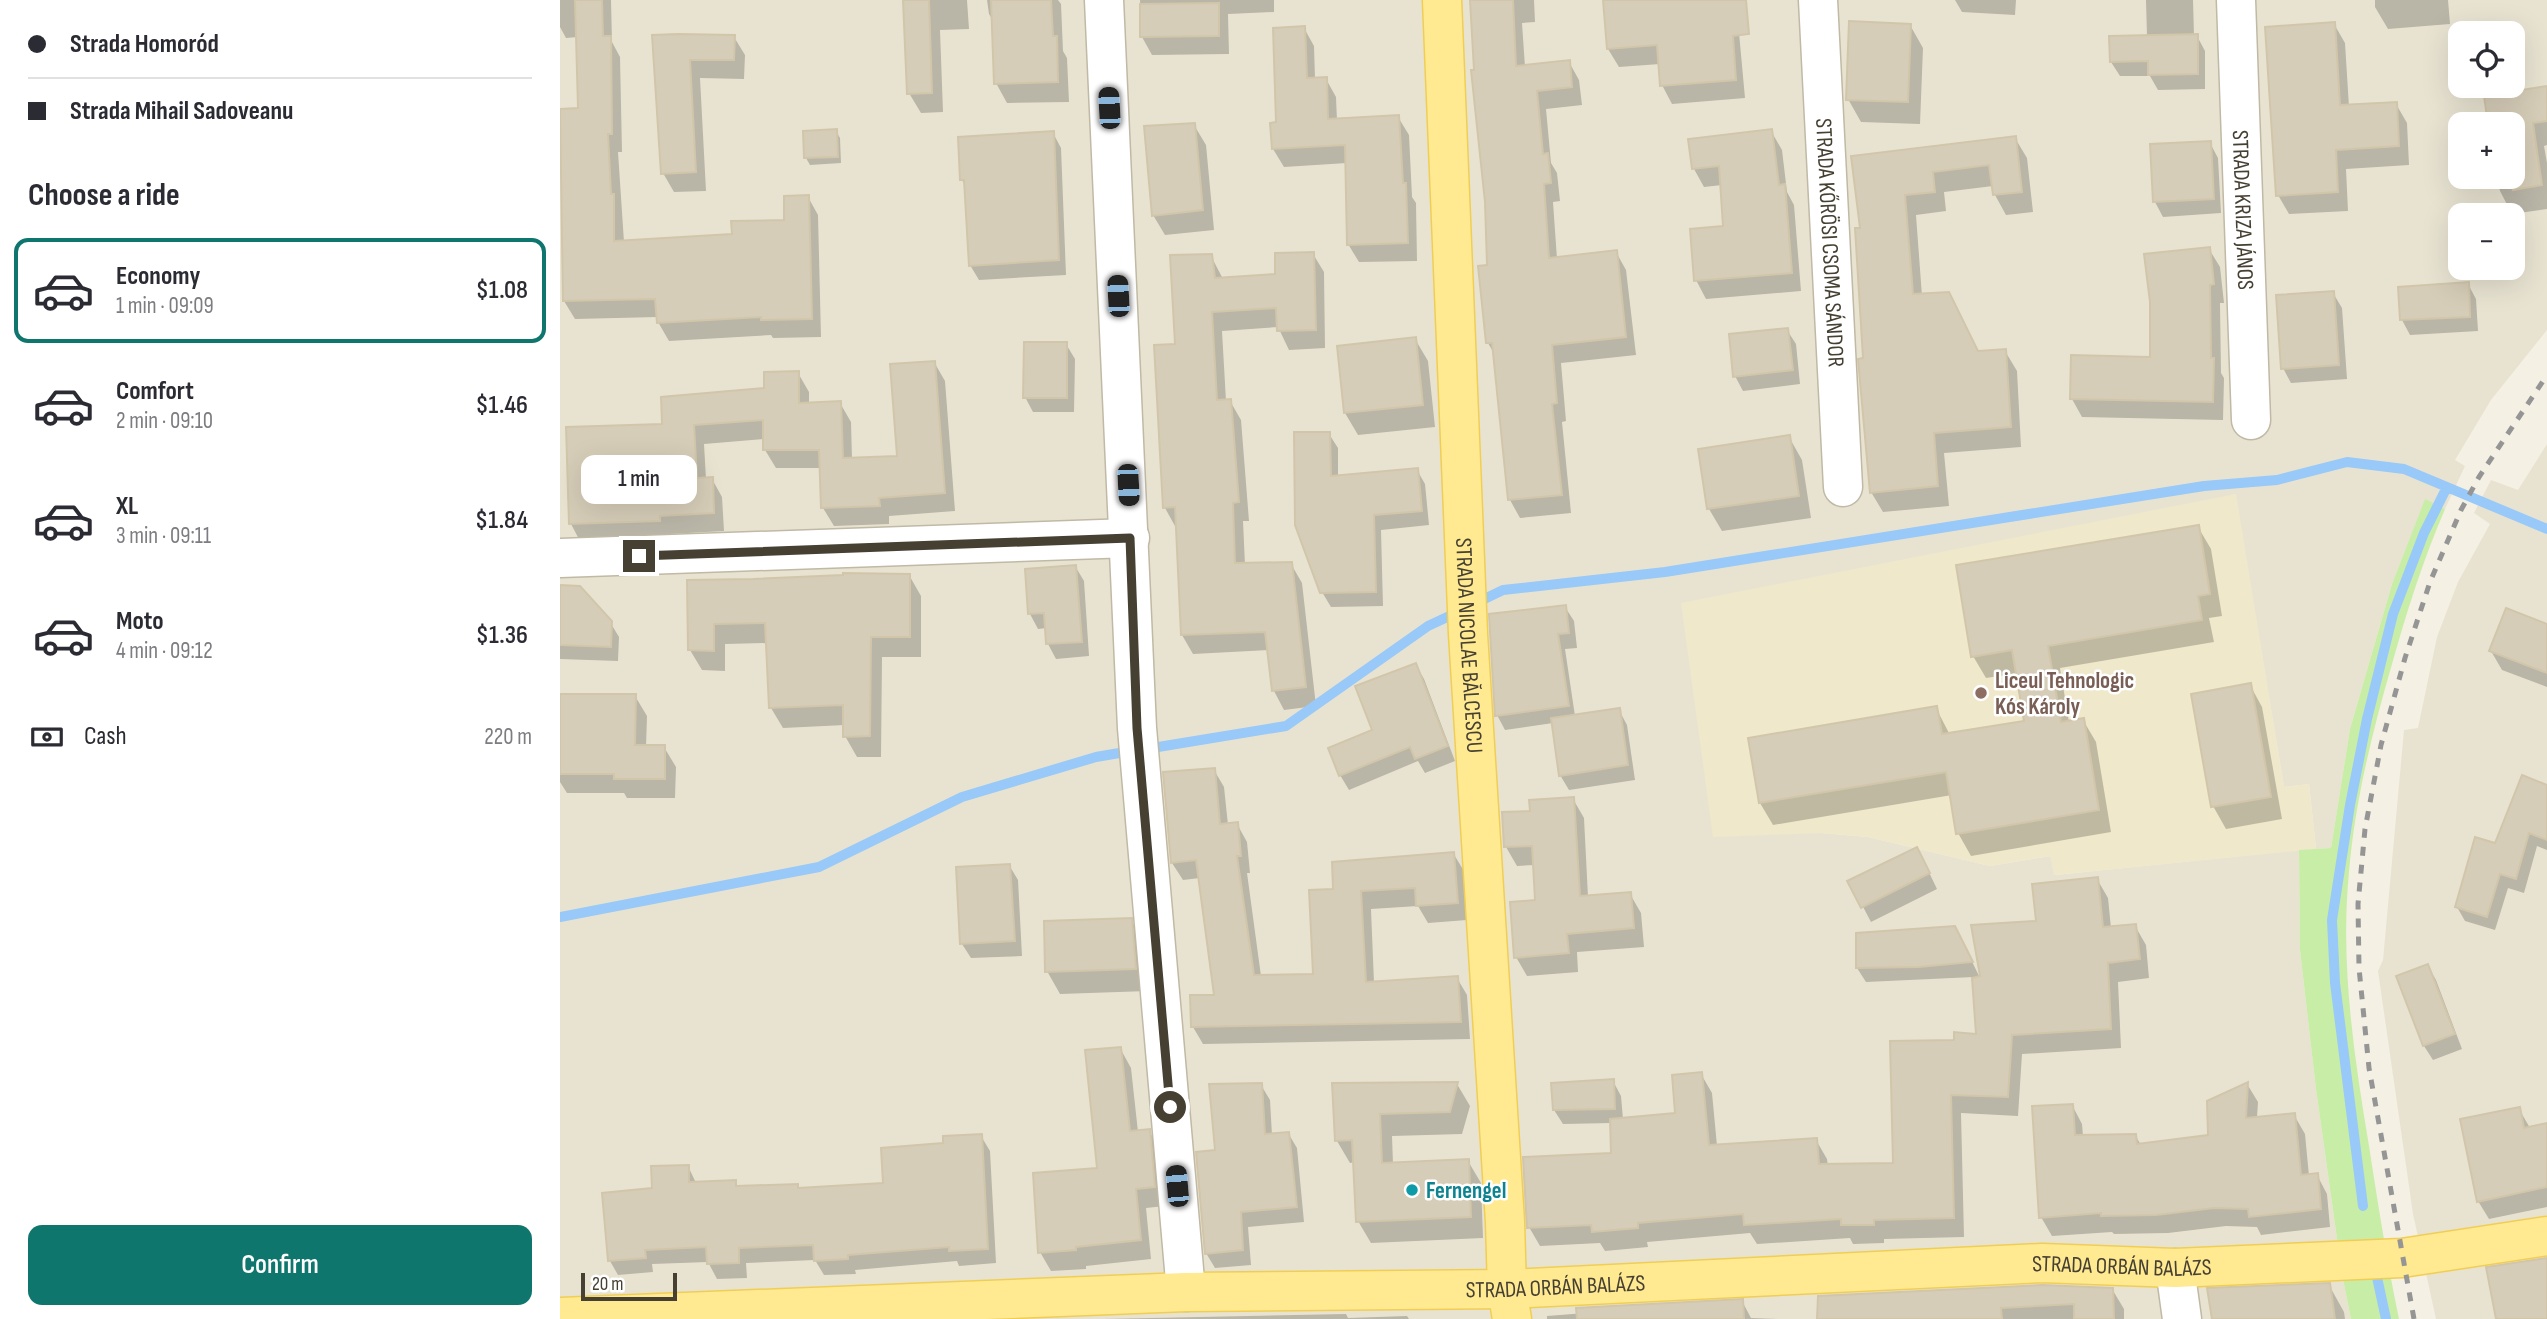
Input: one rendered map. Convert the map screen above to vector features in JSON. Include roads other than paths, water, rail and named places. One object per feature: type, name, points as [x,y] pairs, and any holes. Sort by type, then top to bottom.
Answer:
[{"type":"main road","name":"STRADA NICOLAE BĂLCESCU","points":[[1443,0],[1468,634],[1509,1304]]},
{"type":"main road","name":"STRADA ORBÁN BALÁZS","points":[[560,1317],[641,1317],[1186,1292],[1509,1304],[2042,1263],[2175,1268],[2402,1258],[2547,1236]]},
{"type":"street","points":[[1104,0],[1139,745],[1186,1292]]},
{"type":"street","name":"STRADA KŐRÖSI CSOMA SÁNDOR","points":[[1818,0],[1843,488]]},
{"type":"street","name":"STRADA KRIZA JÁNOS","points":[[2236,0],[2252,420]]},
{"type":"street","points":[[560,558],[1130,538]]},
{"type":"street","points":[[2175,1268],[2182,1319]]},
{"type":"waterway","points":[[1474,604],[1503,590],[1665,572],[2204,486],[2277,480],[2347,462],[2404,469],[2547,529]]},
{"type":"waterway","points":[[2363,1206],[2335,983],[2332,920],[2367,719],[2393,614],[2424,533],[2447,487]]},
{"type":"waterway","points":[[1146,749],[1286,726],[1428,626],[1458,612]]},
{"type":"waterway","points":[[560,917],[819,867],[962,797],[1096,757],[1131,751]]},
{"type":"waterway","points":[[2375,1268],[2386,1319]]},
{"type":"railway","points":[[2414,1319],[2369,1068],[2359,968],[2358,904],[2365,829],[2381,745],[2430,582],[2461,510],[2479,477],[2547,375]]},
{"type":"place","name":"Liceul Tehnologic Kós Károly","points":[[1981,693]]},
{"type":"place","name":"Fernengel","points":[[1412,1190]]}]
